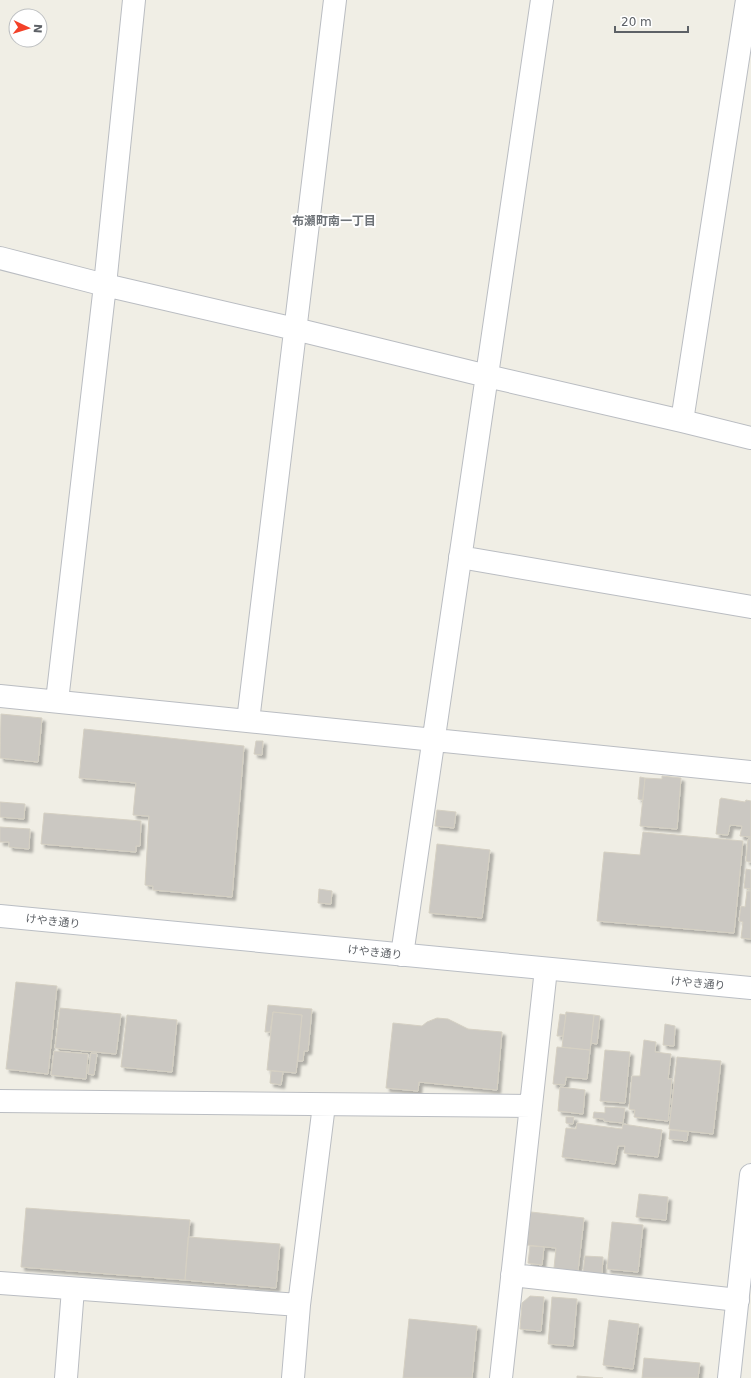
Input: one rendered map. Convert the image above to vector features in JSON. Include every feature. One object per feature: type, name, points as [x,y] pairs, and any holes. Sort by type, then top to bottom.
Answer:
[{"type":"street","points":[[57,701],[105,285],[134,0]]},
{"type":"street","points":[[248,721],[335,0]]},
{"type":"street","points":[[402,955],[542,0]]},
{"type":"street","points":[[682,421],[747,0]]},
{"type":"street","points":[[0,258],[105,285],[751,438]]},
{"type":"street","points":[[460,557],[751,607]]},
{"type":"street","points":[[0,696],[751,772]]},
{"type":"street","name":"けやき通り","points":[[0,916],[751,988]]},
{"type":"street","points":[[501,1378],[546,969]]},
{"type":"street","points":[[0,1101],[531,1106]]},
{"type":"street","points":[[294,1378],[299,1305],[324,1105]]},
{"type":"street","points":[[729,1378],[750,1203],[751,1175]]},
{"type":"street","points":[[512,1275],[738,1300]]},
{"type":"street","points":[[0,1283],[299,1305]]},
{"type":"street","points":[[66,1378],[73,1289]]},
{"type":"building","points":[[1,714],[42,718],[38,762],[0,758]]},
{"type":"building","points":[[84,729],[244,746],[232,897],[153,890],[153,886],[145,885],[149,816],[133,815],[136,783],[79,778]]},
{"type":"building","points":[[256,741],[263,741],[262,755],[254,754]]},
{"type":"building","points":[[662,776],[681,778],[677,829],[640,826],[645,778],[662,779]]},
{"type":"building","points":[[640,777],[645,778],[643,800],[638,799]]},
{"type":"building","points":[[721,798],[745,802],[746,800],[751,801],[751,837],[740,836],[742,826],[730,825],[728,835],[716,834]]},
{"type":"building","points":[[0,802],[25,804],[24,819],[0,817]]},
{"type":"building","points":[[437,810],[456,812],[454,828],[435,826]]},
{"type":"building","points":[[44,813],[141,821],[140,846],[136,846],[136,852],[41,844]]},
{"type":"building","points":[[0,827],[30,829],[29,849],[9,847],[9,842],[0,842]]},
{"type":"building","points":[[643,832],[743,841],[734,933],[597,921],[604,852],[640,855]]},
{"type":"building","points":[[748,839],[751,839],[751,862],[746,861]]},
{"type":"building","points":[[437,844],[490,850],[482,918],[429,913]]},
{"type":"building","points":[[746,869],[751,870],[751,889],[744,888]]},
{"type":"building","points":[[319,889],[332,891],[331,904],[318,903]]},
{"type":"building","points":[[747,891],[751,891],[751,939],[741,938],[743,922],[739,921],[741,906],[745,907]]},
{"type":"building","points":[[16,982],[57,986],[48,1074],[6,1069]]},
{"type":"building","points":[[268,1005],[312,1009],[308,1051],[304,1051],[303,1061],[298,1061],[302,1015],[273,1012],[270,1032],[265,1032]]},
{"type":"building","points":[[60,1008],[121,1014],[116,1054],[55,1048]]},
{"type":"building","points":[[273,1012],[302,1015],[296,1073],[267,1070]]},
{"type":"building","points":[[566,1012],[594,1015],[590,1050],[562,1047]]},
{"type":"building","points":[[560,1014],[566,1015],[563,1036],[557,1036]]},
{"type":"building","points":[[127,1015],[177,1020],[172,1072],[121,1067]]},
{"type":"building","points":[[594,1015],[600,1016],[597,1044],[591,1043]]},
{"type":"building","points":[[437,1018],[448,1019],[468,1029],[502,1032],[497,1090],[419,1082],[418,1091],[386,1088],[393,1023],[422,1026]]},
{"type":"building","points":[[665,1024],[675,1026],[674,1046],[663,1045]]},
{"type":"building","points":[[644,1040],[656,1042],[655,1052],[671,1054],[668,1079],[672,1079],[668,1121],[634,1117],[635,1110],[629,1109],[632,1076],[640,1076]]},
{"type":"building","points":[[557,1047],[590,1050],[587,1079],[566,1077],[565,1085],[553,1084]]},
{"type":"building","points":[[605,1050],[630,1052],[625,1103],[600,1101]]},
{"type":"building","points":[[54,1051],[88,1054],[86,1079],[51,1075]]},
{"type":"building","points":[[91,1053],[97,1054],[94,1075],[88,1074]]},
{"type":"building","points":[[677,1057],[721,1061],[713,1134],[669,1129]]},
{"type":"building","points":[[271,1071],[283,1072],[281,1085],[270,1083]]},
{"type":"building","points":[[560,1087],[585,1090],[583,1114],[558,1111]]},
{"type":"building","points":[[605,1107],[625,1108],[623,1123],[593,1118],[594,1112],[605,1113]]},
{"type":"building","points":[[566,1117],[574,1117],[573,1124],[566,1123]]},
{"type":"building","points":[[577,1123],[622,1129],[623,1124],[662,1130],[658,1157],[624,1153],[625,1146],[618,1146],[615,1164],[562,1157],[566,1128],[576,1129]]},
{"type":"building","points":[[670,1130],[688,1132],[687,1141],[669,1139]]},
{"type":"building","points":[[639,1194],[668,1197],[666,1220],[636,1217]]},
{"type":"building","points":[[26,1208],[190,1220],[185,1280],[21,1267]]},
{"type":"building","points":[[531,1212],[584,1218],[578,1271],[554,1268],[556,1248],[527,1245]]},
{"type":"building","points":[[612,1222],[643,1225],[638,1272],[607,1269]]},
{"type":"building","points":[[188,1237],[280,1244],[276,1288],[185,1280]]},
{"type":"building","points":[[530,1246],[544,1247],[542,1265],[528,1263]]},
{"type":"building","points":[[585,1256],[603,1257],[602,1274],[583,1273]]},
{"type":"building","points":[[530,1296],[544,1297],[541,1331],[520,1329],[522,1303]]},
{"type":"building","points":[[552,1297],[577,1299],[573,1346],[548,1344]]},
{"type":"building","points":[[409,1319],[477,1326],[472,1378],[403,1378]]},
{"type":"building","points":[[609,1320],[639,1324],[633,1369],[603,1365]]},
{"type":"building","points":[[644,1358],[700,1363],[698,1378],[642,1378]]},
{"type":"building","points":[[577,1376],[603,1378],[577,1378]]},
{"type":"district","name":"布瀬町南一丁目","points":[[334,221]]}]
